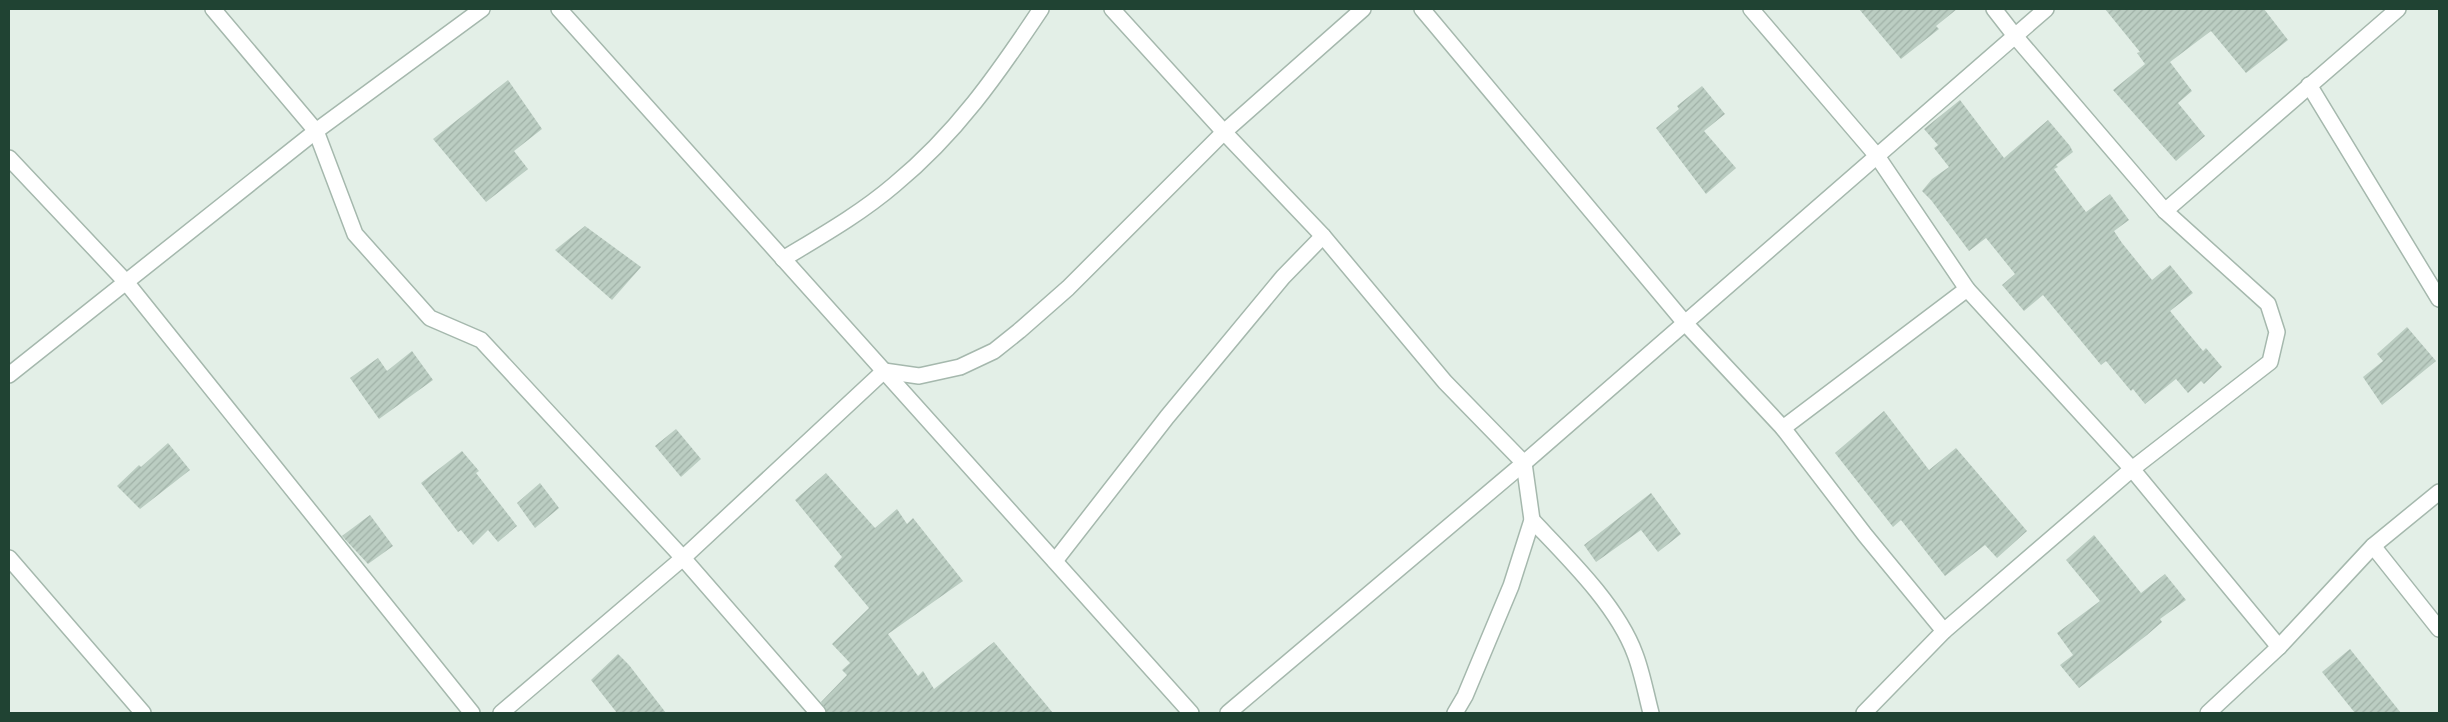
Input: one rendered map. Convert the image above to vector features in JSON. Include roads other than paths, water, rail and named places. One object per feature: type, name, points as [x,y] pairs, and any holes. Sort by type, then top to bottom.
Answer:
[{"type":"street","points":[[213,9],[316,131],[355,234],[430,318],[481,340],[683,558],[818,713]]},
{"type":"street","points":[[9,375],[316,131],[482,9]]},
{"type":"street","points":[[559,9],[1191,713]]},
{"type":"street","points":[[783,259],[858,212],[894,185],[939,143],[966,115],[994,79],[1041,9]]},
{"type":"street","points":[[1112,9],[1224,132],[1323,236],[1444,382],[1524,463],[1532,520],[1511,586],[1465,696],[1456,713]]},
{"type":"street","points":[[501,713],[683,558],[884,372],[918,376],[960,367],[994,351],[1068,288],[1224,132],[1363,9]]},
{"type":"street","points":[[1422,9],[1686,323],[1783,428],[1865,535],[1944,631]]},
{"type":"street","points":[[1751,9],[1877,156],[1967,289],[2132,469],[2279,647]]},
{"type":"street","points":[[1864,713],[1944,631],[2132,469],[2270,362],[2277,332],[2268,304],[2165,211],[1994,9]]},
{"type":"street","points":[[1228,713],[1524,463],[2046,9]]},
{"type":"street","points":[[2165,211],[2398,9]]},
{"type":"street","points":[[2309,85],[2439,299]]},
{"type":"street","points":[[9,158],[126,282],[472,713]]},
{"type":"street","points":[[1054,561],[1167,417],[1283,277],[1323,236]]},
{"type":"street","points":[[1783,428],[1967,289]]},
{"type":"street","points":[[2208,713],[2279,647],[2373,546],[2439,492]]},
{"type":"street","points":[[1532,520],[1580,571],[1614,615],[1635,653],[1651,713]]},
{"type":"street","points":[[2373,546],[2439,630]]},
{"type":"street","points":[[9,558],[143,713]]}]
